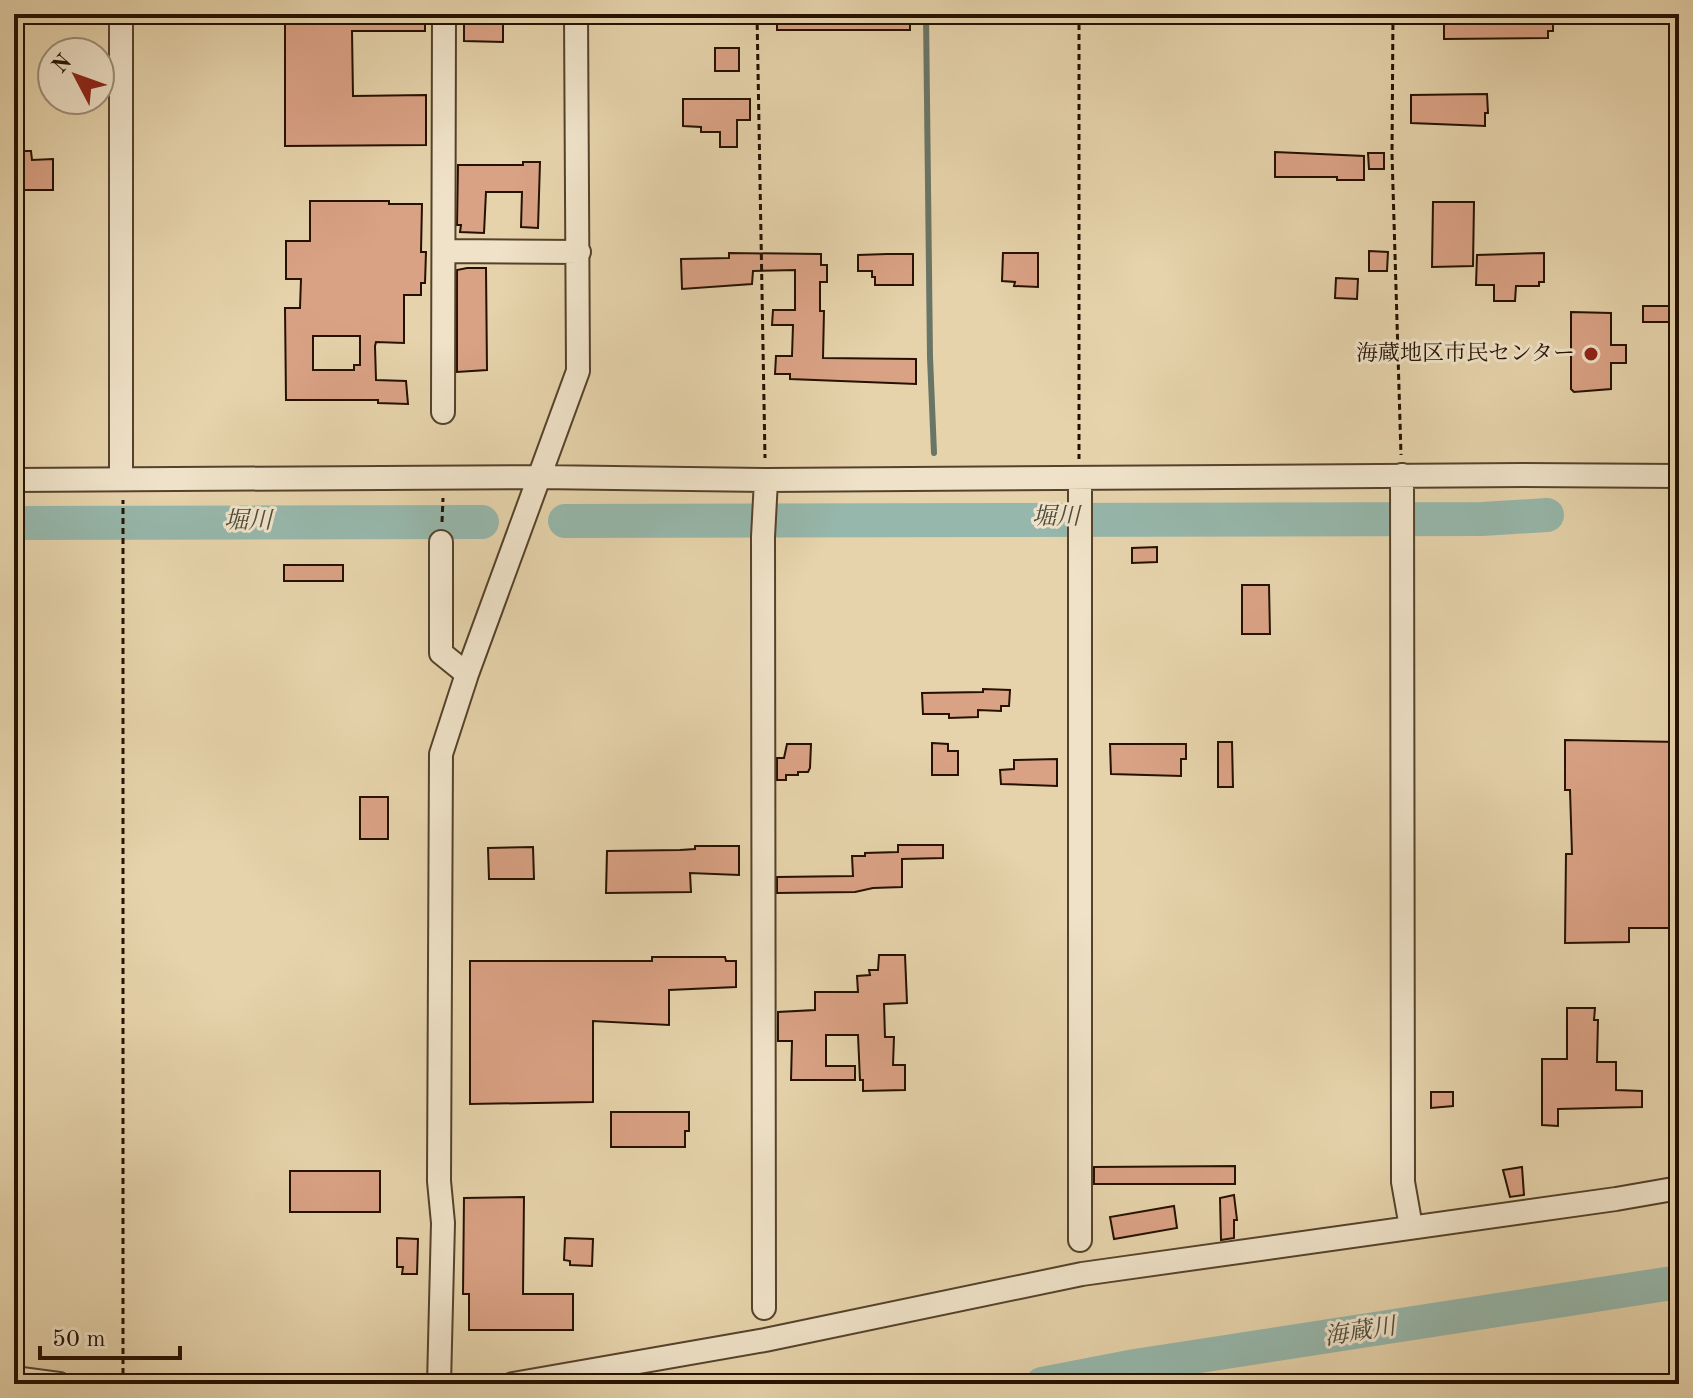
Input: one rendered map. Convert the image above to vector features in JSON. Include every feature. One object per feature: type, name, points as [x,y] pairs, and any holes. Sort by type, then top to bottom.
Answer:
[{"type":"street","points":[[121,14],[122,486]]},
{"type":"street","points":[[443,412],[444,14]]},
{"type":"street","points":[[439,1384],[443,1223],[439,1181],[441,754],[467,674],[578,371],[576,14]]},
{"type":"street","points":[[445,251],[579,252]]},
{"type":"street","points":[[14,480],[122,486],[539,477],[765,487],[1079,487],[1402,475],[1679,476]]},
{"type":"street","points":[[1402,475],[1403,1182],[1411,1227]]},
{"type":"street","points":[[764,1308],[765,487]]},
{"type":"street","points":[[1079,487],[1080,1240]]},
{"type":"street","points":[[441,542],[441,653],[467,674]]},
{"type":"street","points":[[513,1384],[765,1340],[1082,1274],[1679,1188]]},
{"type":"street","points":[[14,1378],[59,1384]]},
{"type":"path","points":[[757,14],[756,102],[765,487]]},
{"type":"path","points":[[1079,14],[1079,487]]},
{"type":"path","points":[[1393,14],[1392,154],[1402,475]]},
{"type":"path","points":[[122,486],[123,1384]]},
{"type":"path","points":[[441,542],[443,498]]},
{"type":"building","points":[[285,14],[425,14],[425,31],[352,31],[353,96],[426,95],[426,145],[285,146]]},
{"type":"building","points":[[464,14],[503,14],[503,42],[464,41]]},
{"type":"building","points":[[777,14],[910,14],[910,30],[777,30]]},
{"type":"building","points":[[1444,14],[1553,14],[1553,31],[1548,31],[1548,38],[1444,39]]},
{"type":"building","points":[[715,48],[739,48],[739,71],[715,71]]},
{"type":"building","points":[[1487,94],[1485,126],[1411,123],[1411,95]]},
{"type":"building","points":[[683,99],[750,99],[750,120],[737,120],[737,147],[720,147],[720,132],[701,132],[701,127],[683,126]]},
{"type":"building","points":[[14,151],[31,151],[32,160],[53,159],[53,190],[14,190]]},
{"type":"building","points":[[1275,152],[1364,156],[1364,180],[1275,177]]},
{"type":"building","points":[[1368,153],[1384,153],[1384,169],[1369,169]]},
{"type":"building","points":[[523,162],[540,162],[538,228],[521,227],[522,192],[486,192],[484,233],[460,232],[461,225],[457,225],[458,165],[523,165]]},
{"type":"building","points":[[310,201],[422,204],[421,252],[426,252],[425,283],[421,283],[421,295],[404,295],[404,343],[376,342],[375,346],[376,380],[406,381],[408,404],[378,403],[378,400],[286,400],[285,308],[300,308],[301,279],[286,279],[286,241],[310,241]],"holes":[[[313,336],[360,336],[360,365],[354,365],[354,370],[313,370]]]},
{"type":"building","points":[[1433,202],[1474,202],[1473,266],[1432,267]]},
{"type":"building","points":[[1369,251],[1388,252],[1387,271],[1369,271]]},
{"type":"building","points":[[729,253],[821,254],[821,265],[827,265],[827,282],[820,282],[820,311],[824,311],[823,358],[916,359],[916,384],[790,379],[790,374],[775,374],[776,356],[792,356],[793,325],[772,325],[773,310],[795,310],[795,270],[753,271],[752,284],[682,289],[681,259],[729,258]]},
{"type":"building","points":[[1003,253],[1038,253],[1038,287],[1014,286],[1015,282],[1002,281]]},
{"type":"building","points":[[1544,253],[1544,282],[1539,282],[1539,286],[1516,286],[1515,301],[1494,301],[1494,285],[1476,285],[1477,255]]},
{"type":"building","points":[[913,254],[913,285],[875,285],[872,271],[858,271],[858,255]]},
{"type":"building","points":[[486,268],[487,370],[457,372],[457,270]]},
{"type":"building","points":[[1336,278],[1358,279],[1357,299],[1335,298]]},
{"type":"building","points":[[1643,306],[1670,306],[1669,322],[1643,322]]},
{"type":"building","name":"海蔵地区市民センター","points":[[1571,312],[1611,313],[1611,345],[1626,345],[1626,363],[1611,363],[1611,389],[1574,392],[1571,389]]},
{"type":"building","points":[[1157,547],[1157,562],[1132,563],[1132,548]]},
{"type":"building","points":[[284,565],[343,565],[343,581],[284,581]]},
{"type":"building","points":[[1242,585],[1269,585],[1270,634],[1242,634]]},
{"type":"building","points":[[983,689],[1010,690],[1009,706],[1001,706],[1001,711],[978,710],[978,717],[949,718],[949,714],[923,714],[922,693],[983,692]]},
{"type":"building","points":[[1565,740],[1679,742],[1679,928],[1629,928],[1629,942],[1565,943],[1566,854],[1572,854],[1570,790],[1565,790]]},
{"type":"building","points":[[1218,742],[1232,742],[1233,787],[1218,787]]},
{"type":"building","points":[[932,743],[948,744],[948,751],[958,751],[958,775],[932,775]]},
{"type":"building","points":[[787,744],[811,744],[810,768],[808,772],[798,772],[798,775],[786,775],[786,780],[777,780],[777,758],[784,758]]},
{"type":"building","points":[[1110,744],[1186,744],[1186,759],[1181,759],[1181,776],[1111,774]]},
{"type":"building","points":[[1057,759],[1057,786],[1001,784],[1000,770],[1014,769],[1014,760]]},
{"type":"building","points":[[360,797],[388,797],[388,839],[360,839]]},
{"type":"building","points":[[898,845],[943,845],[943,858],[902,859],[902,887],[855,892],[777,893],[777,877],[853,876],[852,856],[898,852]]},
{"type":"building","points":[[695,846],[739,846],[739,875],[690,873],[691,892],[606,893],[607,851],[680,850],[695,849]]},
{"type":"building","points":[[533,847],[534,879],[489,879],[488,848]]},
{"type":"building","points":[[879,955],[905,955],[907,1003],[884,1004],[885,1037],[894,1037],[893,1065],[905,1065],[905,1090],[863,1091],[858,1035],[826,1035],[826,1066],[855,1066],[855,1080],[791,1080],[792,1041],[778,1041],[778,1012],[815,1010],[815,992],[858,992],[857,976],[870,975],[869,970],[878,970]]},
{"type":"building","points":[[652,957],[725,957],[726,961],[736,961],[736,987],[669,990],[669,1025],[593,1021],[593,1102],[470,1104],[470,961],[652,961]]},
{"type":"building","points":[[1567,1008],[1595,1008],[1594,1020],[1598,1020],[1597,1062],[1616,1062],[1616,1090],[1642,1091],[1642,1107],[1558,1109],[1558,1126],[1542,1125],[1542,1059],[1567,1059]]},
{"type":"building","points":[[1431,1092],[1453,1092],[1453,1106],[1431,1108]]},
{"type":"building","points":[[611,1112],[689,1112],[685,1147],[611,1147]]},
{"type":"building","points":[[1235,1166],[1235,1184],[1094,1184],[1094,1167]]},
{"type":"building","points":[[1522,1167],[1524,1195],[1510,1197],[1503,1170]]},
{"type":"building","points":[[290,1171],[380,1171],[380,1212],[290,1212]]},
{"type":"building","points":[[1234,1195],[1237,1220],[1234,1220],[1234,1238],[1221,1240],[1220,1198]]},
{"type":"building","points":[[524,1197],[523,1294],[573,1294],[573,1330],[469,1330],[469,1294],[463,1294],[464,1198]]},
{"type":"building","points":[[1174,1206],[1177,1228],[1114,1239],[1110,1217]]},
{"type":"building","points":[[397,1238],[418,1239],[417,1274],[402,1274],[403,1267],[397,1267]]},
{"type":"building","points":[[565,1238],[593,1239],[592,1266],[570,1265],[570,1261],[564,1260]]},
{"type":"waterway","points":[[926,14],[934,453]]},
{"type":"waterway","name":"堀川","points":[[565,521],[1482,519],[1547,515]]},
{"type":"waterway","name":"堀川","points":[[14,523],[482,522]]},
{"type":"waterway","name":"海蔵川","points":[[1042,1384],[1135,1366],[1679,1282]]},
{"type":"place","name":"海蔵地区市民センター","points":[[1591,354]]}]
